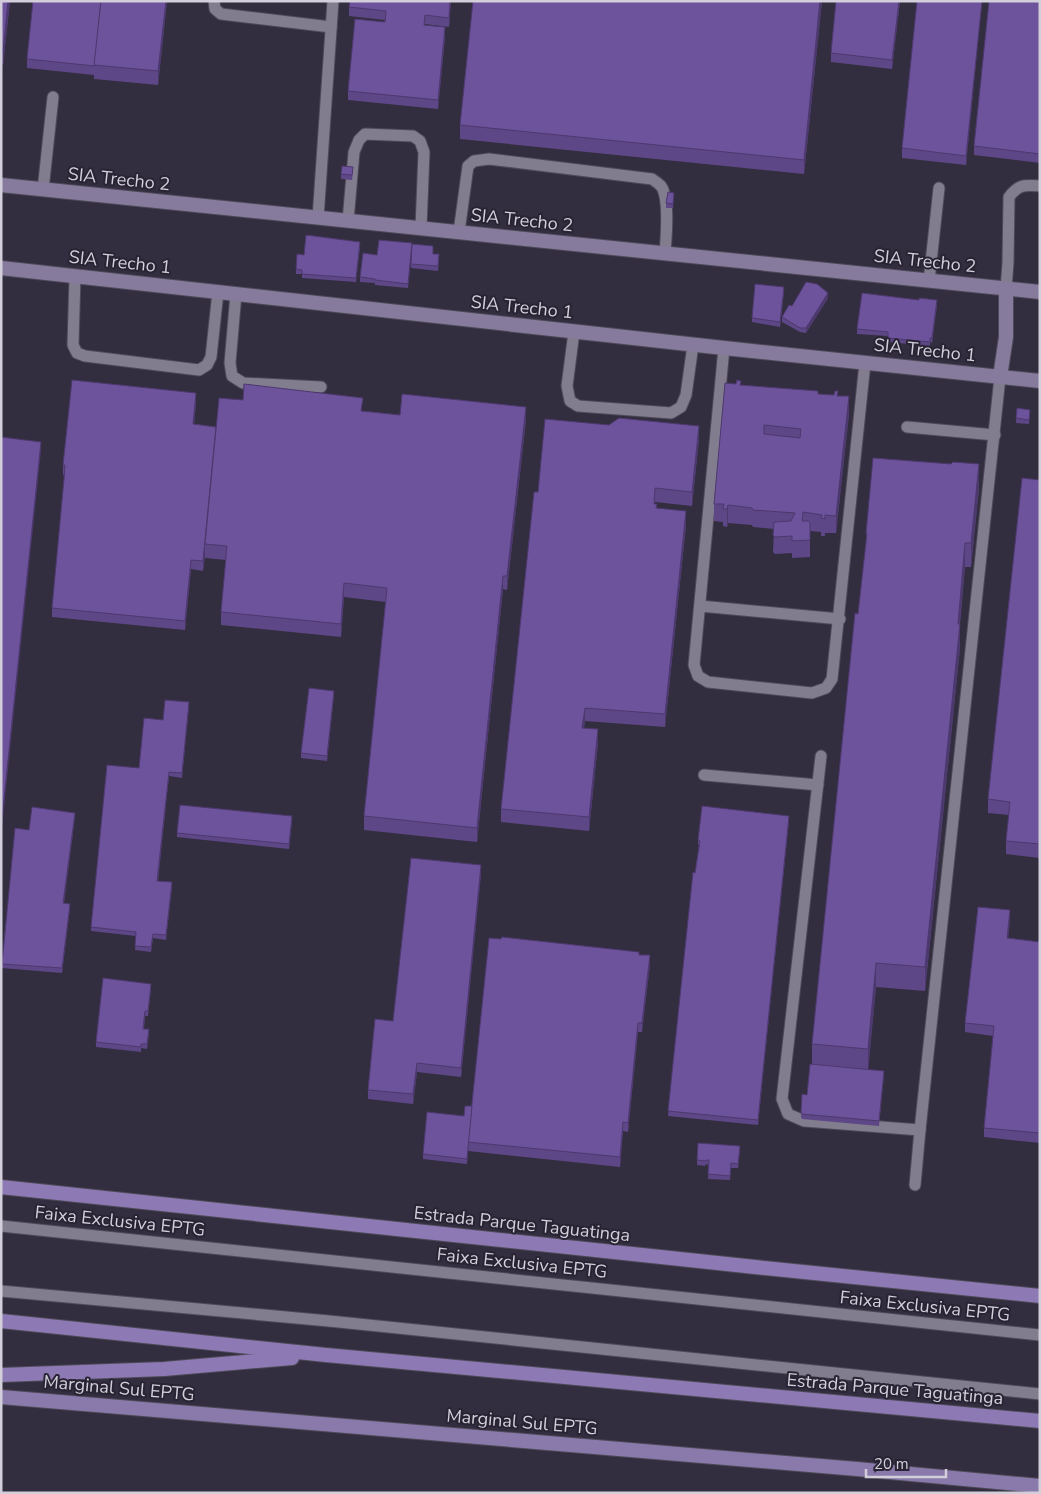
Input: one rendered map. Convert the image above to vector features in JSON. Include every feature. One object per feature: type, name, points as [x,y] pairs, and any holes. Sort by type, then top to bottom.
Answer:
[{"type":"highway","name":"Estrada Parque Taguatinga","points":[[1,1187],[1040,1296]]},
{"type":"highway","name":"Estrada Parque Taguatinga","points":[[1,1321],[326,1355],[1040,1421]]},
{"type":"highway","points":[[1,1375],[164,1369],[326,1355]]},
{"type":"main road","name":"SIA Trecho 2","points":[[3,187],[1040,292]]},
{"type":"main road","name":"SIA Trecho 1","points":[[1,268],[574,332],[1040,381]]},
{"type":"main road","points":[[1000,377],[1006,337],[1006,288]]},
{"type":"main road","name":"Marginal Sul EPTG","points":[[1,1397],[837,1467],[1040,1486]]},
{"type":"lane","points":[[214,1],[215,9],[221,14],[331,27]]},
{"type":"lane","points":[[318,218],[333,1]]},
{"type":"lane","points":[[43,190],[53,97]]},
{"type":"lane","points":[[348,221],[354,152],[359,140],[366,134],[413,136],[420,141],[424,152],[421,228]]},
{"type":"lane","points":[[458,232],[468,166],[474,161],[489,159],[652,179],[662,187],[664,198],[667,219],[665,254]]},
{"type":"lane","points":[[1006,288],[1009,197],[1015,188],[1024,185],[1040,186]]},
{"type":"lane","points":[[929,280],[939,188]]},
{"type":"lane","points":[[75,276],[73,344],[77,353],[85,356],[198,370],[207,365],[211,357],[218,292]]},
{"type":"lane","points":[[236,294],[230,363],[232,376],[243,383],[321,387]]},
{"type":"lane","points":[[574,332],[568,386],[570,401],[578,406],[672,413],[682,407],[686,395],[693,344]]},
{"type":"lane","points":[[724,348],[694,665],[698,676],[708,682],[812,693],[826,688],[832,679],[840,619],[865,363]]},
{"type":"lane","points":[[915,1185],[1000,377]]},
{"type":"lane","points":[[907,427],[995,435]]},
{"type":"lane","points":[[700,606],[840,619]]},
{"type":"lane","points":[[821,756],[782,1099],[788,1114],[804,1121],[920,1130]]},
{"type":"lane","points":[[704,775],[818,785]]},
{"type":"lane","name":"Faixa Exclusiva EPTG","points":[[1,1226],[1040,1336]]},
{"type":"lane","points":[[1,1291],[329,1321],[1040,1394]]},
{"type":"building","points":[[1,1],[8,1],[3,51],[1,51]]},
{"type":"building","points":[[33,1],[101,1],[95,66],[27,59]]},
{"type":"building","points":[[101,1],[166,1],[158,71],[94,65]]},
{"type":"building","points":[[350,1],[450,1],[449,18],[425,15],[424,25],[445,27],[438,100],[348,91],[355,19],[385,22],[386,11],[349,7]]},
{"type":"building","points":[[473,1],[820,1],[804,160],[460,125]]},
{"type":"building","points":[[836,1],[899,1],[892,60],[831,53]]},
{"type":"building","points":[[917,1],[982,1],[966,156],[902,148]]},
{"type":"building","points":[[989,1],[1040,1],[1040,154],[974,146]]},
{"type":"building","points":[[342,166],[353,167],[352,175],[341,174]]},
{"type":"building","points":[[668,192],[674,193],[673,204],[666,203]]},
{"type":"building","points":[[306,235],[360,242],[356,278],[302,274],[302,270],[296,269],[297,254],[304,255]]},
{"type":"building","points":[[379,240],[412,243],[408,284],[360,277],[363,253],[377,255]]},
{"type":"building","points":[[412,244],[433,246],[433,254],[439,254],[438,266],[411,264]]},
{"type":"building","points":[[806,282],[817,284],[828,293],[806,328],[800,328],[782,317],[789,305],[792,306]]},
{"type":"building","points":[[755,284],[784,287],[780,322],[752,318]]},
{"type":"building","points":[[862,293],[919,300],[919,298],[937,300],[930,342],[888,338],[888,332],[857,329]]},
{"type":"building","points":[[72,380],[196,393],[193,424],[216,427],[203,561],[191,560],[185,621],[52,608],[64,479],[65,465],[63,465]]},
{"type":"building","points":[[737,380],[741,381],[740,385],[818,391],[818,394],[834,395],[835,391],[838,391],[837,396],[849,396],[836,516],[825,515],[825,519],[821,518],[822,515],[803,512],[802,521],[810,523],[810,540],[792,541],[792,536],[775,537],[773,535],[774,522],[791,521],[795,513],[753,510],[752,508],[728,505],[727,509],[723,509],[724,504],[714,504],[725,383],[736,384]],"holes":[[[764,425],[801,429],[800,438],[764,434]]]},
{"type":"building","points":[[244,384],[363,398],[361,411],[400,415],[402,394],[526,407],[507,576],[503,576],[477,828],[364,816],[387,588],[344,583],[341,624],[221,612],[227,546],[205,544],[219,398],[243,400]]},
{"type":"building","points":[[1017,408],[1030,410],[1029,420],[1016,418]]},
{"type":"building","points":[[619,418],[699,426],[692,492],[655,488],[654,504],[657,504],[656,508],[686,511],[665,714],[585,708],[582,728],[598,729],[589,817],[501,809],[534,492],[538,492],[545,419],[609,425]]},
{"type":"building","points":[[1,437],[41,442],[1,828]]},
{"type":"building","points":[[873,458],[951,464],[953,462],[979,464],[971,543],[965,543],[958,624],[960,624],[925,967],[876,963],[868,1049],[812,1044],[855,613],[858,614]]},
{"type":"building","points":[[1022,478],[1040,480],[1040,844],[1006,841],[1010,802],[988,799]]},
{"type":"building","points":[[309,688],[334,691],[327,756],[301,753]]},
{"type":"building","points":[[165,700],[189,702],[182,773],[169,772],[157,881],[172,882],[166,935],[153,934],[151,947],[135,946],[136,932],[91,927],[107,765],[139,768],[144,718],[163,720]]},
{"type":"building","points":[[180,805],[292,816],[289,844],[177,833]]},
{"type":"building","points":[[702,806],[789,816],[758,1120],[668,1111],[693,872],[695,873],[700,841],[698,840]]},
{"type":"building","points":[[32,807],[75,813],[63,903],[70,904],[62,968],[2,964],[15,828],[29,830]]},
{"type":"building","points":[[411,858],[481,865],[461,1068],[417,1063],[413,1094],[368,1090],[375,1019],[393,1021]]},
{"type":"building","points":[[978,907],[1010,910],[1007,938],[1040,942],[1040,1133],[984,1128],[994,1026],[965,1023]]},
{"type":"building","points":[[502,937],[639,952],[639,955],[650,955],[642,1023],[638,1023],[628,1123],[623,1122],[620,1157],[468,1142],[489,938],[501,939]]},
{"type":"building","points":[[103,978],[151,984],[148,1011],[145,1011],[143,1029],[149,1029],[147,1044],[141,1044],[141,1047],[96,1042]]},
{"type":"building","points":[[810,1064],[884,1071],[879,1121],[802,1114],[802,1094],[807,1095]]},
{"type":"building","points":[[465,1106],[472,1106],[467,1159],[423,1154],[427,1112],[464,1116]]},
{"type":"building","points":[[698,1143],[740,1146],[738,1164],[731,1163],[730,1176],[708,1174],[709,1160],[697,1160]]}]
